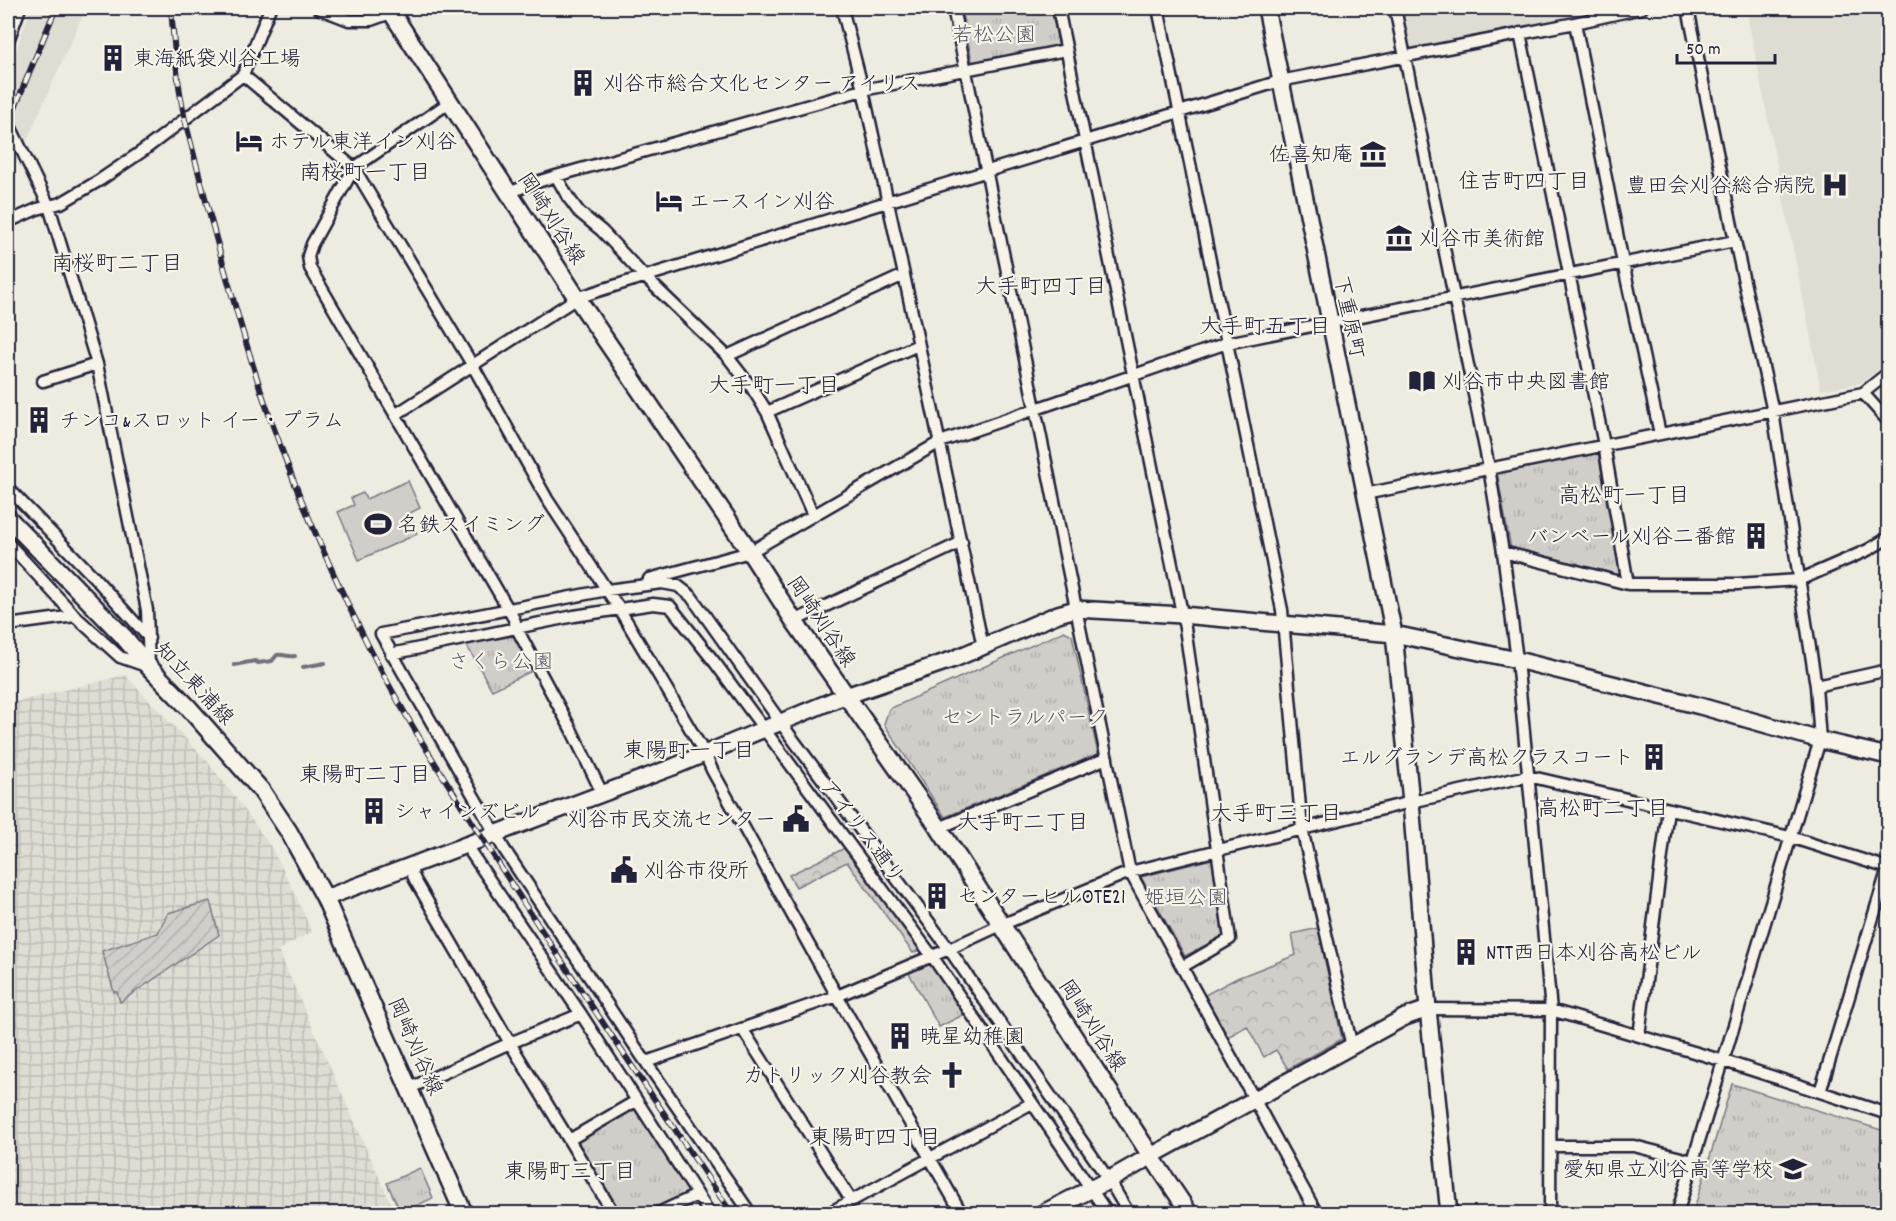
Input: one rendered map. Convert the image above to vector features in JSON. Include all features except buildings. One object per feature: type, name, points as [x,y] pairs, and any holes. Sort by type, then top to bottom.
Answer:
[{"type":"main road","name":"岡崎刈谷線","points":[[396,9],[450,102],[577,298],[750,552],[794,621],[939,828],[1151,1156]]},
{"type":"main road","name":"知立東浦線","points":[[8,518],[123,636],[261,790],[289,832],[325,898]]},
{"type":"main road","name":"岡崎刈谷線","points":[[325,898],[464,1214]]},
{"type":"main road","points":[[1042,1214],[1151,1156]]},
{"type":"street","points":[[8,41],[20,8]]},
{"type":"street","points":[[8,222],[38,208],[61,203],[100,180],[144,150],[243,75],[270,8]]},
{"type":"street","points":[[318,8],[349,20],[371,20],[396,9]]},
{"type":"street","points":[[842,8],[888,201],[983,647]]},
{"type":"street","points":[[952,8],[1130,872],[1317,1214]]},
{"type":"street","points":[[1058,8],[1187,640],[1230,939],[1182,967]]},
{"type":"street","points":[[1158,8],[1282,610],[1302,829],[1352,1047]]},
{"type":"street","name":"下重原町","points":[[1266,8],[1394,634],[1412,802],[1428,1009],[1449,1214]]},
{"type":"street","points":[[1395,8],[1490,468],[1517,660],[1551,1010],[1550,1214]]},
{"type":"street","points":[[395,415],[577,298],[644,276],[1280,81],[1642,8]]},
{"type":"street","points":[[1677,1214],[1820,740],[1816,686],[1773,412],[1735,241],[1688,8]]},
{"type":"street","points":[[1575,23],[1660,434]]},
{"type":"street","points":[[1520,33],[1604,445],[1628,584]]},
{"type":"street","points":[[509,193],[556,176],[863,90],[1066,50]]},
{"type":"street","points":[[243,75],[354,168],[473,366],[547,499],[620,610],[705,754],[837,996],[962,1214]]},
{"type":"street","points":[[450,102],[354,168],[312,244],[308,256],[310,268],[508,609],[602,794]]},
{"type":"street","points":[[8,122],[49,206],[97,364],[147,610],[149,667],[120,657],[75,616],[8,543]]},
{"type":"street","points":[[556,176],[579,212],[602,231],[644,276],[727,356],[752,388],[767,412],[813,515]]},
{"type":"street","points":[[607,590],[750,552],[939,442],[1227,343],[1735,241]]},
{"type":"street","points":[[727,356],[904,275]]},
{"type":"street","points":[[767,412],[918,345]]},
{"type":"street","points":[[43,381],[97,364]]},
{"type":"street","points":[[1365,494],[1863,393],[1888,373]]},
{"type":"street","points":[[1863,393],[1888,421]]},
{"type":"street","points":[[8,488],[93,576],[149,639]]},
{"type":"street","points":[[1503,552],[1628,584],[1737,584],[1799,579],[1868,550],[1888,538]]},
{"type":"street","points":[[794,621],[962,542]]},
{"type":"street","points":[[751,1214],[646,1062],[495,833],[381,634],[607,590],[662,583],[678,586],[691,596],[949,949],[1129,1214]]},
{"type":"street","name":"アイリス通り","points":[[620,610],[653,604],[670,606],[716,664],[932,956],[1108,1214]]},
{"type":"street","points":[[325,898],[673,767],[846,696],[983,647],[1058,614],[1076,609],[1182,615],[1394,634],[1517,660],[1888,756]]},
{"type":"street","points":[[391,654],[574,616],[620,610]]},
{"type":"street","points":[[8,625],[75,616]]},
{"type":"street","points":[[1816,686],[1888,670]]},
{"type":"street","points":[[939,828],[1107,758]]},
{"type":"street","points":[[646,1062],[837,996],[1000,925],[1130,872],[1412,802],[1528,776],[1790,837],[1888,868],[1820,1092]]},
{"type":"street","points":[[1639,1036],[1668,809]]},
{"type":"street","points":[[465,844],[581,1014],[710,1214]]},
{"type":"street","points":[[409,867],[510,1043],[614,1214]]},
{"type":"street","points":[[1190,1214],[1151,1156],[1405,1017],[1428,1009],[1551,1010],[1724,1061],[1888,1114]]},
{"type":"street","points":[[410,1088],[581,1014]]},
{"type":"street","points":[[743,1030],[851,1200]]},
{"type":"street","points":[[569,1140],[636,1101]]},
{"type":"street","points":[[827,1214],[1032,1103]]},
{"type":"street","points":[[1551,1146],[1634,1146],[1693,1161]]},
{"type":"street","points":[[656,1214],[697,1195]]},
{"type":"shaded area","points":[[31,8],[86,8],[8,182],[8,72]]},
{"type":"shaded area","points":[[1402,8],[1587,8],[1588,14],[1410,50]]},
{"type":"shaded area","name":"豊田会刈谷総合病院","points":[[1746,8],[1888,8],[1888,362],[1861,383],[1821,390]]},
{"type":"shaded area","points":[[125,675],[207,761],[271,847],[292,887],[312,932],[278,950],[395,1213],[8,1213],[8,704]]},
{"type":"green space","name":"若松公園","points":[[961,8],[1051,8],[1059,48],[973,65]]},
{"type":"green space","points":[[1598,452],[1620,575],[1511,549],[1497,473]]},
{"type":"green space","name":"名鉄スイミング","points":[[408,481],[420,508],[408,514],[417,534],[359,560],[338,512],[354,505],[351,498],[363,493],[366,499]]},
{"type":"green space","name":"セントラルパーク","points":[[1064,631],[1072,635],[1098,754],[945,817],[884,724],[889,709]]},
{"type":"green space","name":"さくら公園","points":[[514,636],[532,671],[492,690],[466,644]]},
{"type":"green space","points":[[845,848],[921,949],[913,953],[847,862],[796,887],[789,875]]},
{"type":"green space","name":"姫垣公園","points":[[1212,859],[1223,936],[1185,956],[1141,877]]},
{"type":"green space","points":[[210,901],[219,935],[120,1002],[117,992],[114,992],[102,951],[158,933],[168,913]]},
{"type":"green space","points":[[1318,928],[1342,1039],[1288,1069],[1276,1050],[1264,1057],[1247,1026],[1228,1037],[1205,995],[1237,978],[1296,955],[1292,934]]},
{"type":"green space","points":[[930,964],[965,1014],[939,1027],[909,973]]},
{"type":"green space","name":"愛知県立刈谷高等学校","points":[[1732,1084],[1888,1132],[1888,1213],[1693,1213]]},
{"type":"green space","points":[[633,1107],[690,1193],[642,1213],[620,1213],[577,1142]]},
{"type":"green space","points":[[420,1168],[433,1198],[401,1213],[387,1183]]},
{"type":"waterway","points":[[234,665],[272,661],[277,655],[295,656]]},
{"type":"waterway","points":[[303,667],[325,663]]},
{"type":"railway","points":[[8,124],[56,8]]},
{"type":"railway","points":[[171,8],[185,120],[231,292],[273,426],[297,490],[338,584],[381,671],[441,773],[608,1031],[732,1214]]},
{"type":"place","name":"東海紙袋刈谷工場","points":[[113,58]]},
{"type":"place","name":"刈谷市総合文化センター アイリス","points":[[583,83]]},
{"type":"place","name":"ホテル東洋イン刈谷","points":[[249,141]]},
{"type":"place","name":"佐喜知庵","points":[[1373,154]]},
{"type":"place","name":"豊田会刈谷総合病院","points":[[1835,185]]},
{"type":"place","name":"エースイン刈谷","points":[[669,201]]},
{"type":"place","name":"刈谷市美術館","points":[[1399,238]]},
{"type":"place","name":"刈谷市中央図書館","points":[[1422,381]]},
{"type":"place","name":"チンコ&スロット イー・プラム","points":[[39,420]]},
{"type":"place","name":"名鉄スイミング","points":[[378,524]]},
{"type":"place","name":"バンベール刈谷二番館","points":[[1756,536]]},
{"type":"place","name":"エルグランデ高松クラスコート","points":[[1654,757]]},
{"type":"place","name":"シャインズビル","points":[[374,811]]},
{"type":"place","name":"刈谷市民交流センター","points":[[796,819]]},
{"type":"place","name":"刈谷市役所","points":[[624,870]]},
{"type":"place","name":"センターヒルOTE21","points":[[937,896]]},
{"type":"place","name":"NTT西日本刈谷高松ビル","points":[[1466,952]]},
{"type":"place","name":"暁星幼稚園","points":[[900,1036]]},
{"type":"place","name":"カトリック刈谷教会","points":[[952,1075]]},
{"type":"place","name":"愛知県立刈谷高等学校","points":[[1793,1169]]},
{"type":"district","name":"南桜町一丁目","points":[[365,171]]},
{"type":"district","name":"住吉町四丁目","points":[[1524,180]]},
{"type":"district","name":"南桜町二丁目","points":[[117,262]]},
{"type":"district","name":"大手町四丁目","points":[[1041,285]]},
{"type":"district","name":"大手町五丁目","points":[[1265,325]]},
{"type":"district","name":"大手町一丁目","points":[[774,384]]},
{"type":"district","name":"高松町一丁目","points":[[1624,494]]},
{"type":"district","name":"東陽町一丁目","points":[[689,749]]},
{"type":"district","name":"東陽町二丁目","points":[[365,773]]},
{"type":"district","name":"高松町二丁目","points":[[1603,807]]},
{"type":"district","name":"大手町三丁目","points":[[1276,812]]},
{"type":"district","name":"大手町二丁目","points":[[1023,821]]},
{"type":"district","name":"東陽町四丁目","points":[[875,1136]]},
{"type":"district","name":"東陽町三丁目","points":[[570,1170]]}]
